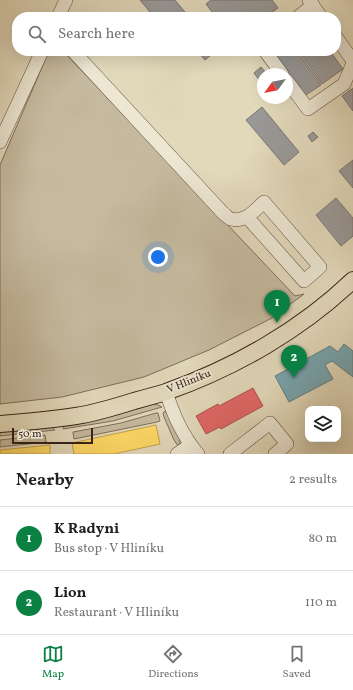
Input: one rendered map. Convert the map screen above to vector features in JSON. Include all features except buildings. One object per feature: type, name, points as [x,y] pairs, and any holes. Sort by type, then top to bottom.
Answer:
[{"type":"main road","name":"V Hliníku","points":[[0,424],[77,416],[166,392],[193,382],[228,366],[267,345],[328,303],[353,280]]},
{"type":"street","points":[[60,12],[66,0]]},
{"type":"street","points":[[303,12],[311,3],[317,12]]},
{"type":"street","points":[[293,89],[308,109],[344,84],[353,62],[341,44]]},
{"type":"street","points":[[0,142],[40,56]]},
{"type":"street","points":[[78,56],[223,213],[230,218],[241,219],[247,217],[264,202],[320,267],[304,281],[247,217]]},
{"type":"street","points":[[269,56],[278,68]]},
{"type":"street","points":[[166,392],[182,432],[194,449],[177,454]]},
{"type":"street","points":[[230,454],[270,423],[287,444],[275,454]]},
{"type":"shaded area","points":[[47,56],[68,56],[295,296],[304,294],[272,318],[209,350],[144,377],[62,397],[0,404],[0,165]]},
{"type":"shaded area","points":[[154,404],[162,407],[113,421],[63,429],[65,424],[112,416]]},
{"type":"shaded area","points":[[165,411],[178,434],[180,443],[178,446],[164,417],[163,413]]},
{"type":"shaded area","points":[[158,413],[160,421],[74,439],[73,432],[121,423]]},
{"type":"shaded area","points":[[51,426],[55,430],[0,436],[0,431]]},
{"type":"shaded area","points":[[45,435],[46,442],[0,447],[0,440]]},
{"type":"place","name":"K Radyni","points":[[277,323]]},
{"type":"place","name":"Lion","points":[[294,378]]}]
